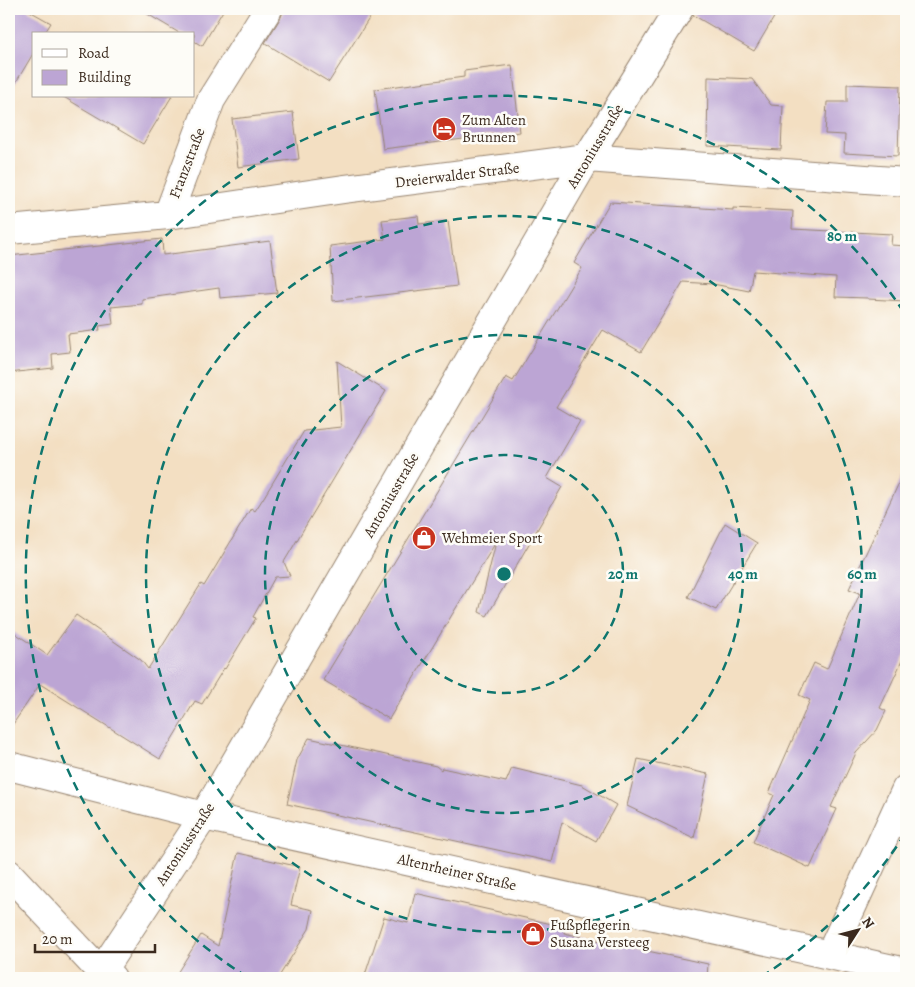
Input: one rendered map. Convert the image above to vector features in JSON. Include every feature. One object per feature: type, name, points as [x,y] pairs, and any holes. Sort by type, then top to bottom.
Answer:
[{"type":"street","name":"Franzstraße","points":[[168,215],[211,100],[268,9]]},
{"type":"street","name":"Antoniusstraße","points":[[104,976],[204,816],[587,158],[679,9]]},
{"type":"street","name":"Dreierwalder Straße","points":[[9,230],[168,215],[344,189],[587,158],[906,182]]},
{"type":"street","name":"Altenrheiner Straße","points":[[9,766],[204,816],[906,972]]},
{"type":"street","points":[[830,955],[906,789]]},
{"type":"street","points":[[9,874],[104,976]]},
{"type":"building","points":[[9,9],[26,9],[51,23],[45,32],[32,32],[32,55],[9,94]]},
{"type":"building","points":[[139,9],[224,9],[202,46],[195,42],[195,32],[178,32]]},
{"type":"building","points":[[284,9],[375,9],[329,82],[265,43]]},
{"type":"building","points":[[695,9],[779,9],[754,51],[693,15]]},
{"type":"building","points":[[512,65],[520,132],[383,149],[375,89],[464,77],[464,71]]},
{"type":"building","points":[[708,77],[752,79],[771,105],[783,106],[781,150],[707,146]]},
{"type":"building","points":[[847,84],[900,86],[898,156],[844,153],[845,135],[825,134],[827,102],[847,102]]},
{"type":"building","points":[[65,98],[171,98],[143,144]]},
{"type":"building","points":[[293,112],[299,159],[238,167],[232,119]]},
{"type":"building","points":[[610,202],[733,210],[733,208],[793,211],[792,229],[892,234],[891,245],[906,246],[906,301],[835,297],[836,277],[753,271],[749,291],[713,284],[683,282],[641,352],[603,330],[556,407],[580,421],[547,478],[562,487],[487,616],[479,612],[496,542],[389,719],[323,680],[506,377],[513,381],[582,268],[574,263]]},
{"type":"building","points":[[418,216],[419,224],[448,221],[457,286],[333,301],[330,246],[385,239],[382,220]]},
{"type":"building","points":[[162,239],[163,255],[270,241],[277,293],[220,298],[219,288],[142,299],[142,304],[111,307],[113,324],[99,326],[100,330],[68,334],[70,352],[52,354],[53,368],[9,373],[9,256]]},
{"type":"building","points":[[337,361],[386,391],[284,562],[290,576],[275,577],[253,617],[256,618],[225,669],[202,704],[195,701],[160,759],[40,684],[9,730],[9,629],[47,655],[76,615],[141,660],[148,669],[201,584],[204,586],[251,508],[255,511],[304,431],[341,427]]},
{"type":"building","points":[[906,468],[906,652],[880,708],[886,711],[877,730],[856,753],[831,807],[837,809],[810,868],[753,842],[774,795],[769,793],[810,700],[799,695],[814,663],[827,669],[860,593],[849,589]]},
{"type":"building","points":[[725,523],[757,543],[716,610],[688,597]]},
{"type":"building","points":[[309,738],[436,766],[441,770],[442,768],[506,782],[512,768],[582,785],[616,805],[596,841],[562,822],[552,862],[287,804],[297,760]]},
{"type":"building","points":[[638,759],[708,774],[694,838],[627,806]]},
{"type":"building","points":[[238,853],[300,867],[291,905],[313,910],[309,929],[278,978],[174,978],[201,935],[218,946]]},
{"type":"building","points":[[415,893],[565,927],[564,933],[708,964],[707,978],[364,978],[384,917],[408,923]]},
{"type":"place","name":"Zum Alten Brunnen","points":[[444,129]]},
{"type":"place","name":"Wehmeier Sport","points":[[424,538]]},
{"type":"place","name":"Fußpflegerin Susana Versteeg","points":[[533,934]]}]
